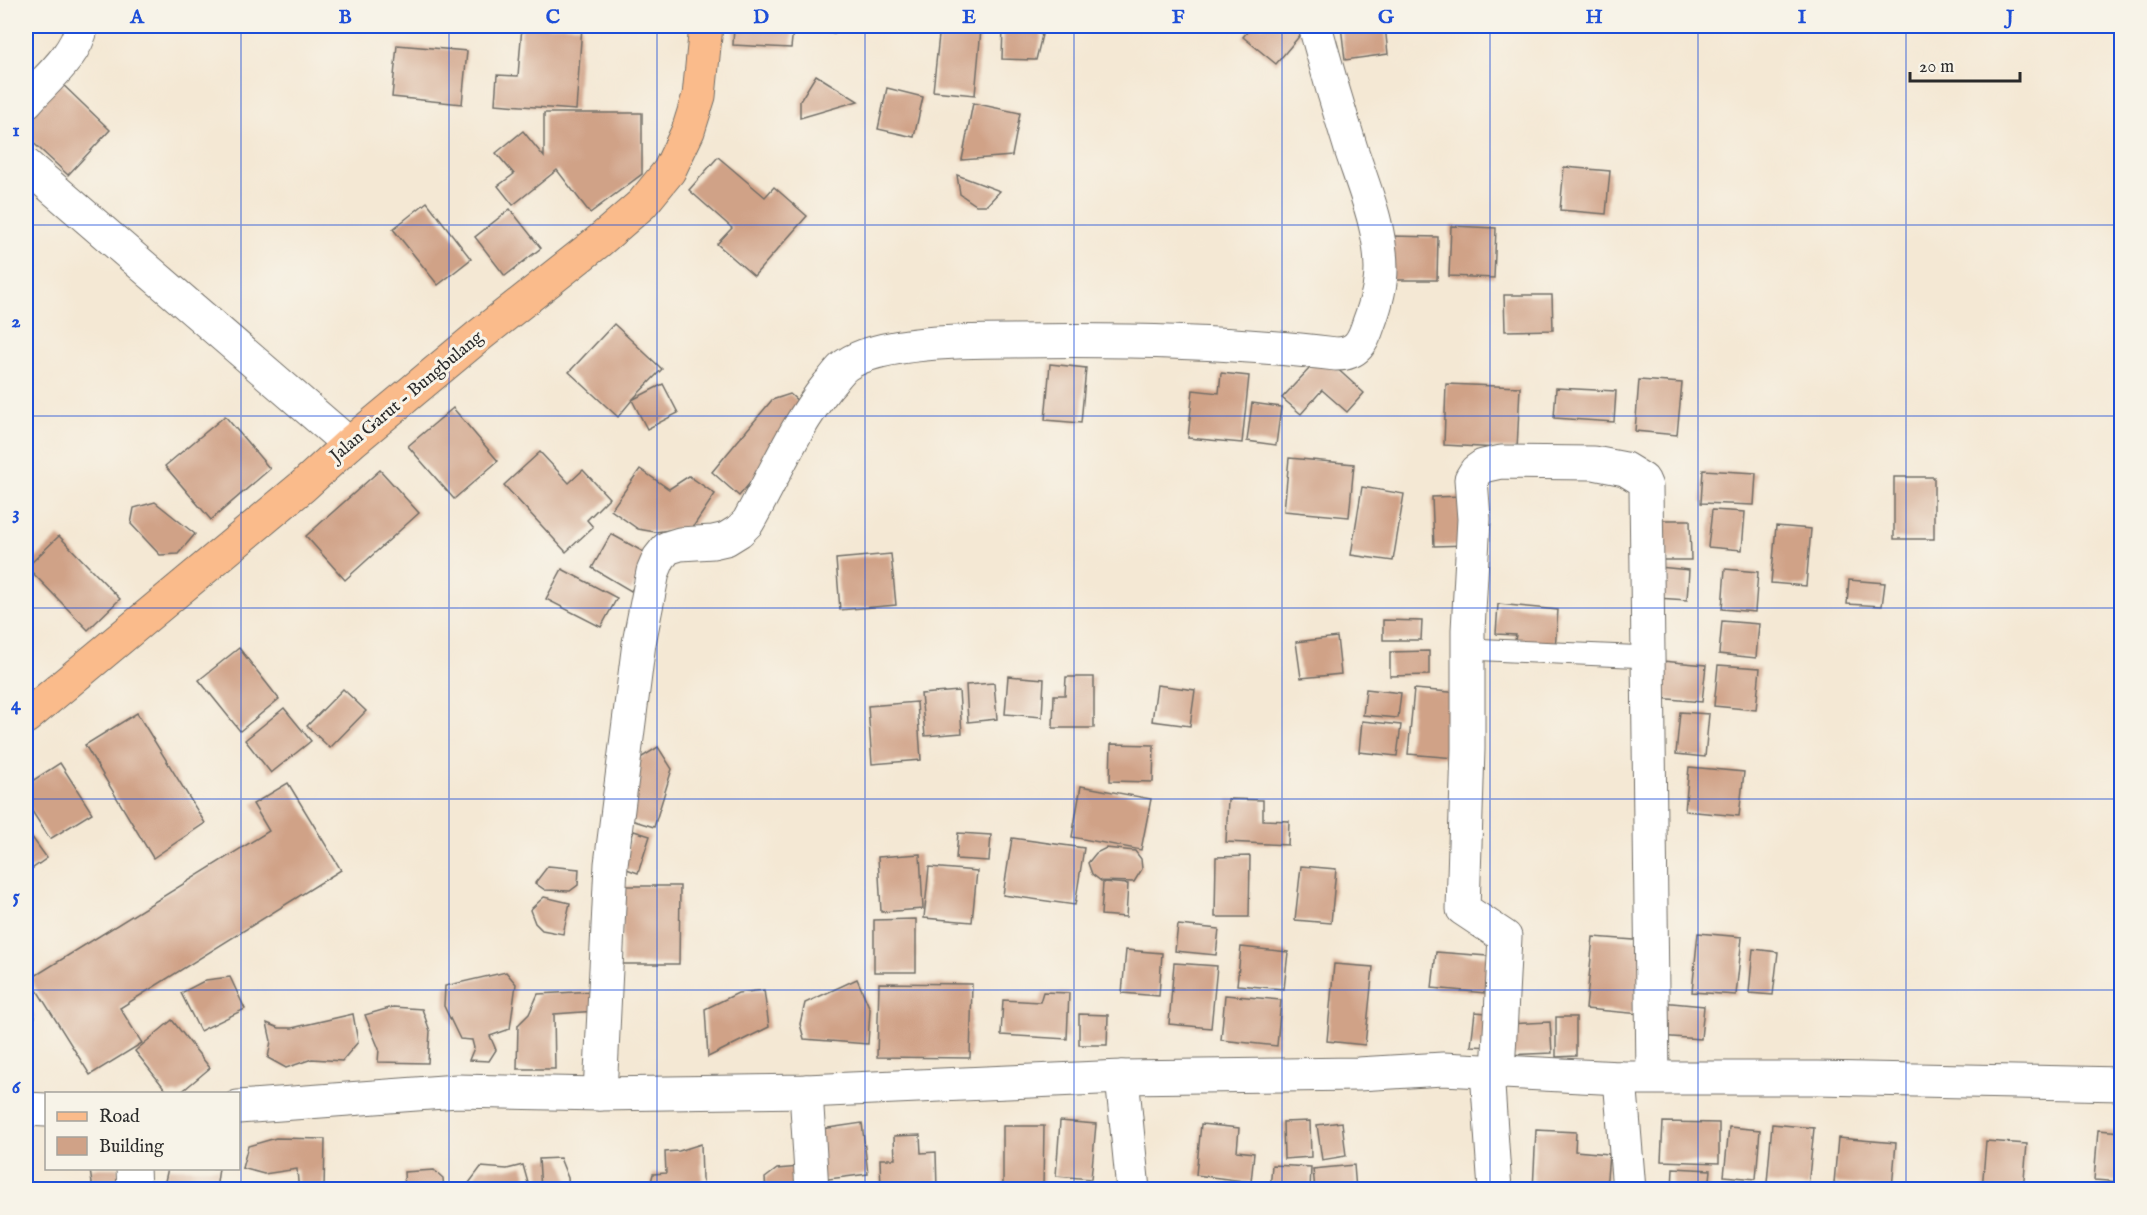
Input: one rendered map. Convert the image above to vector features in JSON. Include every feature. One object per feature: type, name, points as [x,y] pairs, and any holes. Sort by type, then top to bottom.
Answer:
[{"type":"main road","name":"Jalan Garut - Bungbulang","points":[[29,708],[302,487],[349,444],[642,204],[669,171],[688,131],[699,96],[706,26]]},
{"type":"street","points":[[26,102],[68,57],[76,44],[82,26]]},
{"type":"street","points":[[600,1094],[611,864],[639,643],[653,572],[659,558],[667,548],[680,544],[726,539],[748,522],[800,424],[844,366],[860,356],[947,342],[1090,339],[1206,343],[1336,354],[1347,354],[1354,350],[1367,330],[1374,309],[1381,273],[1380,252],[1376,225],[1333,92],[1315,26]]},
{"type":"street","points":[[26,165],[349,444]]},
{"type":"street","points":[[1495,1190],[1493,1072],[1505,937],[1463,909],[1468,749],[1468,650],[1474,519],[1470,489],[1471,479],[1483,466],[1501,462],[1594,463],[1625,469],[1642,480],[1646,487],[1653,1077]]},
{"type":"street","points":[[240,1107],[457,1091],[600,1094],[806,1091],[1122,1077],[1346,1074],[1443,1069],[1620,1078],[2121,1084]]},
{"type":"street","points":[[1122,1077],[1133,1190]]},
{"type":"street","points":[[1620,1078],[1629,1190]]},
{"type":"street","points":[[806,1091],[812,1190]]},
{"type":"street","points":[[26,1109],[45,1110]]},
{"type":"street","points":[[133,1170],[134,1190]]},
{"type":"lane","points":[[1468,650],[1649,657]]},
{"type":"building","points":[[522,26],[582,26],[576,110],[495,104],[497,75],[518,76]]},
{"type":"building","points":[[734,26],[836,26],[835,33],[793,29],[791,48],[733,45]]},
{"type":"building","points":[[940,26],[981,29],[975,95],[933,91]]},
{"type":"building","points":[[1003,26],[1026,26],[1042,35],[1036,60],[1002,59]]},
{"type":"building","points":[[1252,26],[1307,27],[1276,64],[1243,37]]},
{"type":"building","points":[[1341,26],[1385,26],[1388,54],[1345,60]]},
{"type":"building","points":[[397,45],[467,51],[462,104],[392,97]]},
{"type":"building","points":[[816,75],[858,101],[800,118],[800,101]]},
{"type":"building","points":[[57,79],[110,130],[68,175],[26,136],[26,113]]},
{"type":"building","points":[[887,88],[923,97],[914,137],[878,129]]},
{"type":"building","points":[[973,103],[1020,113],[1012,156],[962,160]]},
{"type":"building","points":[[544,113],[642,113],[642,174],[590,213],[557,170],[513,205],[498,186],[514,174],[496,153],[523,131],[544,157]]},
{"type":"building","points":[[718,157],[765,197],[774,187],[807,216],[754,276],[717,244],[732,228],[689,190]]},
{"type":"building","points":[[1564,167],[1610,171],[1606,214],[1560,210]]},
{"type":"building","points":[[957,175],[1000,191],[987,205],[976,205],[960,194]]},
{"type":"building","points":[[427,202],[471,259],[438,285],[393,229]]},
{"type":"building","points":[[510,209],[541,248],[505,276],[475,237]]},
{"type":"building","points":[[1451,226],[1496,228],[1494,278],[1449,276]]},
{"type":"building","points":[[1391,236],[1438,237],[1437,280],[1391,280]]},
{"type":"building","points":[[1504,295],[1552,295],[1553,330],[1505,331]]},
{"type":"building","points":[[614,324],[662,369],[618,417],[569,372]]},
{"type":"building","points":[[1322,355],[1364,393],[1347,412],[1322,390],[1301,414],[1282,398]]},
{"type":"building","points":[[1050,364],[1086,368],[1081,423],[1045,420]]},
{"type":"building","points":[[1221,373],[1249,376],[1242,443],[1188,438],[1193,390],[1219,393]]},
{"type":"building","points":[[1639,380],[1682,383],[1677,435],[1635,431]]},
{"type":"building","points":[[663,384],[678,413],[647,429],[632,400]]},
{"type":"building","points":[[1446,384],[1520,387],[1517,449],[1444,445]]},
{"type":"building","points":[[1556,388],[1616,391],[1614,422],[1554,418]]},
{"type":"building","points":[[790,394],[800,403],[783,444],[739,496],[712,472],[772,400]]},
{"type":"building","points":[[1252,403],[1281,407],[1276,445],[1247,441]]},
{"type":"building","points":[[453,408],[498,461],[454,499],[408,446]]},
{"type":"building","points":[[225,416],[270,469],[211,520],[165,466]]},
{"type":"building","points":[[540,452],[569,483],[583,470],[609,498],[587,520],[593,527],[566,552],[504,485]]},
{"type":"building","points":[[1289,458],[1354,464],[1349,517],[1284,511]]},
{"type":"building","points":[[640,469],[669,489],[689,476],[715,494],[693,527],[655,532],[638,529],[611,510]]},
{"type":"building","points":[[380,470],[419,513],[345,580],[306,536]]},
{"type":"building","points":[[1703,470],[1756,473],[1754,505],[1701,503]]},
{"type":"building","points":[[1894,477],[1934,477],[1934,539],[1894,539]]},
{"type":"building","points":[[1362,487],[1404,494],[1393,561],[1351,555]]},
{"type":"building","points":[[1466,496],[1468,545],[1434,546],[1432,497]]},
{"type":"building","points":[[155,502],[195,534],[178,554],[160,555],[131,524],[134,508]]},
{"type":"building","points":[[1712,510],[1745,512],[1742,550],[1708,547]]},
{"type":"building","points":[[1656,520],[1690,520],[1691,560],[1656,560]]},
{"type":"building","points":[[1776,526],[1811,529],[1806,586],[1771,583]]},
{"type":"building","points":[[611,534],[651,556],[631,591],[592,568]]},
{"type":"building","points":[[59,536],[120,599],[88,630],[27,567]]},
{"type":"building","points":[[891,554],[896,605],[840,610],[836,559]]},
{"type":"building","points":[[1659,567],[1689,570],[1687,600],[1657,598]]},
{"type":"building","points":[[562,569],[617,598],[601,627],[546,599]]},
{"type":"building","points":[[1725,569],[1758,572],[1755,612],[1722,609]]},
{"type":"building","points":[[1849,580],[1885,583],[1882,606],[1847,604]]},
{"type":"building","points":[[1498,604],[1558,610],[1555,649],[1514,646],[1516,635],[1496,634]]},
{"type":"building","points":[[1383,620],[1422,621],[1421,640],[1383,640]]},
{"type":"building","points":[[1722,621],[1759,624],[1756,658],[1719,654]]},
{"type":"building","points":[[1337,637],[1341,674],[1301,678],[1296,642]]},
{"type":"building","points":[[239,648],[279,699],[240,731],[199,680]]},
{"type":"building","points":[[1429,651],[1429,675],[1390,676],[1390,652]]},
{"type":"building","points":[[1662,661],[1706,665],[1702,702],[1658,698]]},
{"type":"building","points":[[1718,665],[1760,668],[1756,710],[1714,706]]},
{"type":"building","points":[[1008,676],[1044,679],[1042,717],[1005,714]]},
{"type":"building","points":[[1066,677],[1094,677],[1094,728],[1053,728],[1054,695],[1065,695]]},
{"type":"building","points":[[994,683],[997,719],[968,722],[966,685]]},
{"type":"building","points":[[1157,685],[1195,690],[1190,726],[1152,721]]},
{"type":"building","points":[[343,689],[366,711],[330,748],[307,726]]},
{"type":"building","points":[[1366,689],[1401,693],[1398,718],[1363,715]]},
{"type":"building","points":[[1414,689],[1461,693],[1455,758],[1408,754]]},
{"type":"building","points":[[959,691],[962,733],[925,736],[921,694]]},
{"type":"building","points":[[917,702],[921,760],[872,764],[868,706]]},
{"type":"building","points":[[284,708],[311,741],[271,773],[245,740]]},
{"type":"building","points":[[1680,712],[1709,714],[1705,757],[1676,754]]},
{"type":"building","points":[[137,713],[205,823],[153,858],[85,745]]},
{"type":"building","points":[[1362,721],[1401,725],[1397,756],[1359,752]]},
{"type":"building","points":[[1111,744],[1154,745],[1153,782],[1110,781]]},
{"type":"building","points":[[658,747],[672,769],[654,827],[618,816],[634,762]]},
{"type":"building","points":[[60,763],[92,813],[50,839],[26,802],[26,785]]},
{"type":"building","points":[[1689,767],[1744,772],[1739,816],[1685,811]]},
{"type":"building","points":[[288,783],[341,870],[120,1008],[142,1043],[90,1075],[30,979],[269,831],[253,804]]},
{"type":"building","points":[[1081,786],[1151,799],[1141,850],[1072,837]]},
{"type":"building","points":[[1228,799],[1263,800],[1263,820],[1289,821],[1288,845],[1226,842]]},
{"type":"building","points":[[26,829],[47,858],[26,873]]},
{"type":"building","points":[[634,831],[650,836],[638,873],[621,867]]},
{"type":"building","points":[[958,833],[991,835],[989,861],[956,859]]},
{"type":"building","points":[[1012,838],[1084,848],[1075,905],[1003,895]]},
{"type":"building","points":[[1106,848],[1135,851],[1141,859],[1142,869],[1134,882],[1101,881],[1092,874],[1088,863],[1096,853]]},
{"type":"building","points":[[920,854],[923,909],[881,912],[878,857]]},
{"type":"building","points":[[1250,856],[1249,917],[1215,917],[1216,857]]},
{"type":"building","points":[[548,866],[579,869],[578,885],[570,891],[545,890],[535,883]]},
{"type":"building","points":[[1301,866],[1336,869],[1331,923],[1295,920]]},
{"type":"building","points":[[929,867],[977,871],[972,922],[924,918]]},
{"type":"building","points":[[1103,882],[1128,884],[1126,917],[1101,915]]},
{"type":"building","points":[[623,886],[680,886],[679,964],[622,964]]},
{"type":"building","points":[[544,897],[570,903],[563,934],[542,930],[535,923],[530,910]]},
{"type":"building","points":[[916,919],[916,972],[874,972],[874,920]]},
{"type":"building","points":[[1178,925],[1219,929],[1216,955],[1175,951]]},
{"type":"building","points":[[1698,933],[1742,937],[1736,995],[1692,992]]},
{"type":"building","points":[[1593,937],[1648,941],[1641,1014],[1586,1009]]},
{"type":"building","points":[[1241,947],[1288,952],[1284,989],[1237,985]]},
{"type":"building","points":[[1753,949],[1778,952],[1773,995],[1749,993]]},
{"type":"building","points":[[1126,950],[1162,953],[1159,996],[1122,993]]},
{"type":"building","points":[[1436,952],[1500,957],[1496,994],[1432,988]]},
{"type":"building","points":[[1174,963],[1217,966],[1211,1028],[1169,1024]]},
{"type":"building","points":[[1334,964],[1373,967],[1365,1045],[1327,1041]]},
{"type":"building","points":[[506,972],[516,984],[510,1029],[490,1036],[496,1050],[489,1061],[469,1060],[474,1048],[472,1040],[460,1039],[444,1006],[445,986]]},
{"type":"building","points":[[230,977],[245,1009],[200,1031],[181,993],[206,980]]},
{"type":"building","points":[[857,979],[870,1009],[868,1044],[804,1039],[800,1024],[805,1003]]},
{"type":"building","points":[[879,983],[972,984],[970,1058],[877,1057]]},
{"type":"building","points":[[764,990],[769,1027],[708,1057],[705,1009],[738,993]]},
{"type":"building","points":[[595,991],[596,1011],[554,1014],[555,1069],[517,1069],[518,1025],[529,1014],[538,994]]},
{"type":"building","points":[[1043,992],[1069,993],[1067,1039],[1001,1035],[1003,1000],[1040,1002]]},
{"type":"building","points":[[1225,995],[1281,1000],[1277,1046],[1221,1040]]},
{"type":"building","points":[[1661,1002],[1704,1006],[1701,1039],[1658,1036]]},
{"type":"building","points":[[26,1003],[35,1017],[26,1024]]},
{"type":"building","points":[[393,1007],[422,1009],[430,1031],[428,1063],[378,1062],[379,1049],[365,1015]]},
{"type":"building","points":[[1475,1012],[1498,1014],[1495,1047],[1471,1046]]},
{"type":"building","points":[[353,1014],[358,1042],[342,1061],[312,1059],[286,1068],[268,1058],[271,1041],[267,1023],[279,1028],[292,1028]]},
{"type":"building","points":[[1079,1014],[1108,1015],[1107,1045],[1079,1045]]},
{"type":"building","points":[[1556,1017],[1576,1017],[1576,1056],[1556,1057]]},
{"type":"building","points":[[172,1020],[210,1068],[181,1092],[167,1092],[135,1051]]},
{"type":"building","points":[[1550,1022],[1552,1053],[1507,1055],[1506,1024]]},
{"type":"building","points":[[1060,1121],[1096,1124],[1091,1179],[1056,1176]]},
{"type":"building","points":[[1310,1121],[1311,1157],[1284,1159],[1283,1122]]},
{"type":"building","points":[[1342,1122],[1346,1156],[1322,1160],[1317,1125]]},
{"type":"building","points":[[1663,1122],[1719,1123],[1719,1163],[1661,1161]]},
{"type":"building","points":[[862,1123],[868,1174],[821,1180],[815,1130]]},
{"type":"building","points":[[1201,1124],[1239,1128],[1237,1151],[1254,1153],[1251,1182],[1196,1175]]},
{"type":"building","points":[[1772,1124],[1814,1128],[1808,1187],[1767,1183]]},
{"type":"building","points":[[1003,1126],[1044,1126],[1043,1188],[1003,1188]]},
{"type":"building","points":[[1729,1127],[1760,1130],[1756,1179],[1724,1176]]},
{"type":"building","points":[[1536,1130],[1576,1132],[1575,1151],[1609,1154],[1606,1190],[1533,1190]]},
{"type":"building","points":[[2098,1130],[2122,1132],[2122,1182],[2094,1180]]},
{"type":"building","points":[[920,1135],[921,1153],[936,1152],[937,1190],[881,1190],[880,1159],[895,1159],[894,1136]]},
{"type":"building","points":[[276,1138],[325,1139],[324,1190],[303,1190],[298,1182],[297,1169],[264,1174],[242,1168],[248,1146]]},
{"type":"building","points":[[1838,1138],[1896,1143],[1892,1188],[1834,1183]]},
{"type":"building","points":[[1986,1141],[2027,1144],[2023,1190],[1982,1190]]},
{"type":"building","points":[[701,1144],[702,1179],[706,1190],[649,1190],[653,1174],[666,1173],[665,1152],[679,1151]]},
{"type":"building","points":[[560,1158],[568,1178],[569,1190],[541,1190],[539,1159]]},
{"type":"building","points":[[523,1165],[530,1190],[466,1190],[481,1167],[507,1169]]},
{"type":"building","points":[[1272,1165],[1311,1167],[1310,1190],[1270,1190]]},
{"type":"building","points":[[1354,1165],[1356,1190],[1315,1190],[1313,1169]]},
{"type":"building","points":[[800,1167],[802,1190],[766,1190],[765,1178],[777,1169]]},
{"type":"building","points":[[1673,1168],[1711,1170],[1709,1190],[1672,1190]]},
{"type":"building","points":[[90,1170],[118,1170],[121,1190],[93,1190]]},
{"type":"building","points":[[168,1170],[219,1170],[216,1190],[163,1190]]},
{"type":"building","points":[[434,1170],[443,1178],[444,1190],[405,1190],[404,1172]]}]
